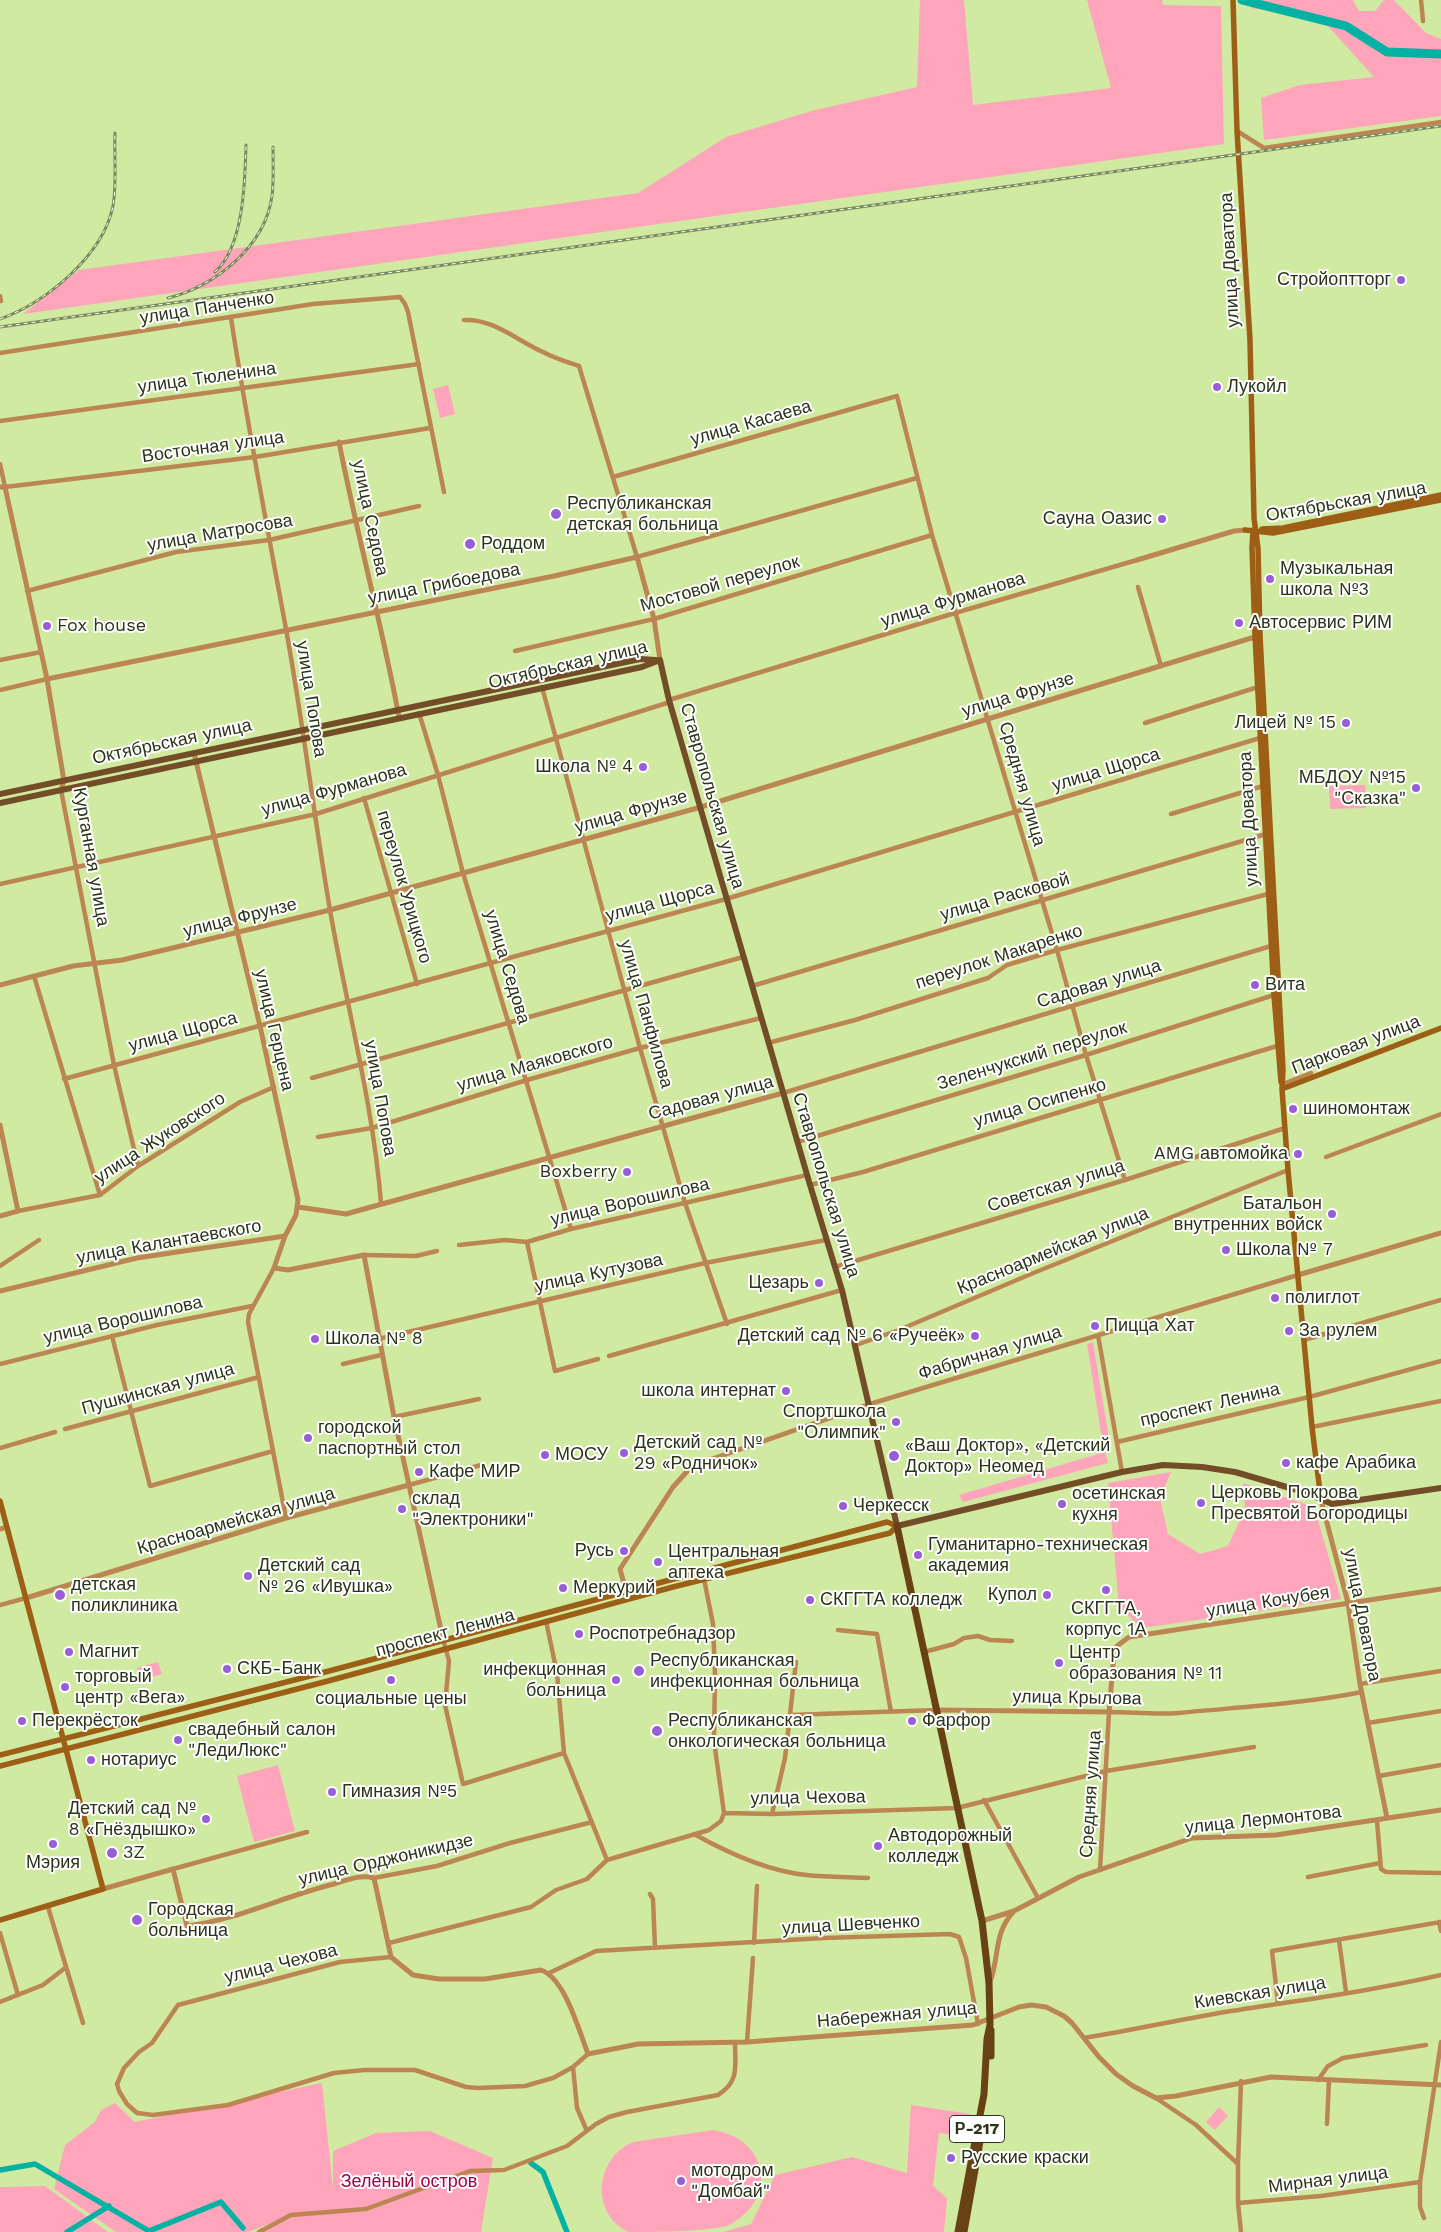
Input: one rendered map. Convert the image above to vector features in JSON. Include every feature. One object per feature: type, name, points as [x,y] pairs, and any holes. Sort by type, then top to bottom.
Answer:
[{"type":"highway","name":"Ставропольская улица","points":[[897,1526],[982,1922],[989,1983],[990,2023]]},
{"type":"highway","name":"Р-217","points":[[958,2232],[984,2094],[987,2039],[990,2023]]},
{"type":"highway","name":"Р-217","points":[[964,2232],[988,2094],[992,2039],[990,2023]]},
{"type":"main road","name":"улица Доватора","points":[[1233,0],[1237,131],[1249,331],[1255,531],[1252,548],[1284,1128],[1309,1397],[1321,1500]]},
{"type":"main road","name":"Октябрьская улица","points":[[1255,531],[1283,528],[1441,495]]},
{"type":"main road","name":"Октябрьская улица","points":[[1245,530],[1273,533],[1441,500]]},
{"type":"main road","name":"улица Доватора","points":[[1258,636],[1258,687],[1268,894],[1277,1046],[1282,1086]]},
{"type":"main road","name":"Октябрьская улица","points":[[0,794],[640,659],[660,660]]},
{"type":"main road","name":"Октябрьская улица","points":[[0,803],[642,667],[660,660]]},
{"type":"main road","name":"Ставропольская улица","points":[[660,660],[669,701],[751,986],[842,1290],[897,1526]]},
{"type":"main road","name":"Парковая улица","points":[[1282,1086],[1441,1028]]},
{"type":"main road","name":"проспект Ленина","points":[[0,1766],[704,1579],[890,1533],[897,1526],[1122,1472],[1163,1465],[1211,1468],[1282,1485],[1332,1504],[1441,1488]]},
{"type":"main road","points":[[0,1501],[64,1749],[103,1889],[0,1920]]},
{"type":"main road","name":"проспект Ленина","points":[[0,1755],[314,1675],[443,1639],[887,1522],[897,1526]]},
{"type":"street","points":[[1421,0],[1423,21]]},
{"type":"street","points":[[1237,131],[1264,148],[1441,122]]},
{"type":"street","name":"улица Панченко","points":[[0,353],[313,304],[395,296],[403,300],[408,312],[419,364]]},
{"type":"street","name":"улица Попова","points":[[231,318],[286,631],[330,910],[372,1128],[378,1164],[381,1203]]},
{"type":"street","name":"Ставропольская улица","points":[[464,320],[475,319],[502,330],[542,352],[579,366],[637,557],[654,619],[660,660]]},
{"type":"street","points":[[419,364],[444,492]]},
{"type":"street","name":"улица Тюленина","points":[[0,420],[419,364]]},
{"type":"street","name":"улица Касаева","points":[[613,477],[897,396]]},
{"type":"street","name":"Средняя улица","points":[[897,396],[932,535],[1057,950],[1086,1055],[1125,1180]]},
{"type":"street","name":"Восточная улица","points":[[3,487],[255,457],[430,428]]},
{"type":"street","name":"улица Седова","points":[[339,442],[354,521],[377,612],[399,717]]},
{"type":"street","name":"Курганная улица","points":[[0,464],[3,487],[47,679],[64,781],[61,790],[75,866],[96,963],[114,1065],[138,1166]]},
{"type":"street","name":"улица Грибоедова","points":[[0,690],[545,578],[637,557],[917,478]]},
{"type":"street","name":"улица Матросова","points":[[27,591],[176,552],[269,540],[419,506]]},
{"type":"street","name":"улица Фурманова","points":[[0,884],[316,814],[669,701],[955,613],[1234,531],[1245,530]]},
{"type":"street","name":"Мостовой переулок","points":[[515,651],[654,619],[932,535]]},
{"type":"street","points":[[1138,587],[1161,666]]},
{"type":"street","name":"улица Фрунзе","points":[[0,985],[73,966],[122,960],[390,894],[701,807],[1258,636]]},
{"type":"street","points":[[0,660],[40,652]]},
{"type":"street","name":"улица Панфилова","points":[[540,680],[640,1048],[664,1125],[685,1203],[727,1324]]},
{"type":"street","points":[[1145,723],[1258,687]]},
{"type":"street","name":"улица Седова","points":[[419,713],[438,775],[464,873],[493,964],[571,1229]]},
{"type":"street","name":"улица Щорса","points":[[64,1079],[493,964],[609,930],[726,899],[1260,738]]},
{"type":"street","name":"улица Герцена","points":[[194,753],[274,1087],[298,1207]]},
{"type":"street","points":[[1171,814],[1263,786]]},
{"type":"street","name":"переулок Урицкого","points":[[364,798],[417,984]]},
{"type":"street","name":"улица Расковой","points":[[751,986],[1266,834]]},
{"type":"street","name":"переулок Макаренко","points":[[768,1044],[855,1020],[988,978],[1007,966],[1057,950],[1268,894]]},
{"type":"street","name":"Садовая улица","points":[[298,1207],[346,1214],[783,1093],[1271,946]]},
{"type":"street","points":[[312,1078],[743,957]]},
{"type":"street","points":[[34,976],[100,1195]]},
{"type":"street","name":"Зеленчукский переулок","points":[[797,1142],[1086,1055],[1274,995]]},
{"type":"street","name":"улица Маяковского","points":[[318,1137],[372,1128],[527,1080],[640,1048],[761,1018]]},
{"type":"street","name":"улица Осипенко","points":[[810,1185],[863,1172],[1277,1046]]},
{"type":"street","points":[[1282,1086],[1311,1073]]},
{"type":"street","name":"улица Жуковского","points":[[0,1216],[100,1195],[138,1166],[240,1102],[274,1087]]},
{"type":"street","points":[[1326,1157],[1441,1114]]},
{"type":"street","points":[[0,1125],[18,1211]]},
{"type":"street","name":"Советская улица","points":[[835,1267],[1125,1180],[1284,1128]]},
{"type":"street","name":"Красноармейская улица","points":[[856,1345],[899,1330],[1030,1274],[1288,1170]]},
{"type":"street","name":"улица Ворошилова","points":[[459,1245],[505,1240],[527,1242],[571,1229],[807,1175]]},
{"type":"street","points":[[286,1518],[248,1322],[252,1306],[274,1268],[298,1207]]},
{"type":"street","name":"Фабричная улица","points":[[626,1591],[620,1569],[673,1487],[692,1466],[870,1404],[1298,1275],[1441,1234]]},
{"type":"street","name":"улица Калантаевского","points":[[0,1291],[137,1258],[285,1236]]},
{"type":"street","points":[[0,1266],[38,1240]]},
{"type":"street","name":"улица Кутузова","points":[[378,1339],[538,1300],[622,1283],[705,1263],[826,1240]]},
{"type":"street","points":[[527,1242],[538,1300],[555,1371],[598,1359]]},
{"type":"street","points":[[274,1268],[288,1270],[364,1255],[416,1256],[437,1251]]},
{"type":"street","points":[[364,1255],[378,1339],[394,1417],[449,1662],[445,1705],[463,1784],[564,1753]]},
{"type":"street","points":[[609,1356],[842,1290]]},
{"type":"street","points":[[1304,1340],[1441,1300]]},
{"type":"street","name":"улица Ворошилова","points":[[0,1364],[112,1336],[252,1306]]},
{"type":"street","points":[[112,1336],[150,1486],[273,1451]]},
{"type":"street","points":[[1098,1336],[1122,1472]]},
{"type":"street","points":[[343,1364],[381,1354]]},
{"type":"street","name":"проспект Ленина","points":[[1117,1442],[1309,1397],[1441,1361]]},
{"type":"street","name":"Пушкинская улица","points":[[65,1429],[259,1377]]},
{"type":"street","points":[[394,1417],[479,1399]]},
{"type":"street","points":[[1312,1427],[1441,1401]]},
{"type":"street","points":[[0,1448],[56,1432]]},
{"type":"street","name":"Красноармейская улица","points":[[0,1605],[286,1518],[481,1465]]},
{"type":"street","name":"улица Доватора","points":[[1321,1500],[1348,1604],[1360,1684],[1387,1818]]},
{"type":"street","points":[[0,1529],[7,1527]]},
{"type":"street","points":[[389,1942],[531,1907],[556,1890],[587,1879],[607,1860],[694,1834],[715,1826],[721,1821],[724,1813],[714,1741],[713,1624],[704,1579]]},
{"type":"street","name":"улица Кочубея","points":[[1129,1637],[1441,1589]]},
{"type":"street","points":[[546,1621],[557,1673],[564,1753],[607,1860]]},
{"type":"street","points":[[838,1630],[877,1634],[891,1712]]},
{"type":"street","points":[[924,1652],[954,1644],[964,1638],[978,1636],[990,1640],[1012,1641]]},
{"type":"street","name":"Средняя улица","points":[[1100,1870],[1114,1653],[1117,1646],[1129,1637]]},
{"type":"street","points":[[772,1814],[784,1758],[796,1662]]},
{"type":"street","points":[[1360,1684],[1441,1671]]},
{"type":"street","name":"улица Крылова","points":[[790,1715],[937,1710],[1177,1713],[1275,1704],[1362,1692]]},
{"type":"street","points":[[1368,1723],[1441,1710]]},
{"type":"street","name":"улица Чехова","points":[[724,1813],[772,1814],[957,1808],[1106,1771],[1254,1747]]},
{"type":"street","points":[[1379,1776],[1441,1765]]},
{"type":"street","points":[[984,1800],[1038,1898]]},
{"type":"street","name":"улица Лермонтова","points":[[982,1922],[1014,1911],[1067,1882],[1192,1838],[1276,1835],[1441,1810]]},
{"type":"street","points":[[1377,1821],[1381,1869],[1386,1872],[1441,1873]]},
{"type":"street","name":"улица Орджоникидзе","points":[[173,1869],[187,1926],[209,1923],[328,1885],[365,1876],[374,1878],[437,1866],[510,1843],[592,1822]]},
{"type":"street","points":[[103,1889],[307,1832]]},
{"type":"street","points":[[694,1834],[727,1852],[804,1875],[868,1878]]},
{"type":"street","points":[[1308,1877],[1380,1863]]},
{"type":"street","points":[[374,1878],[391,1956],[413,1975],[439,1979],[485,1979],[541,1970],[550,1973],[572,2010],[588,2054]]},
{"type":"street","points":[[754,1943],[757,1886]]},
{"type":"street","points":[[650,1894],[653,1899],[655,1948]]},
{"type":"street","points":[[48,1907],[83,2023]]},
{"type":"street","points":[[989,1983],[996,1967],[1002,1927],[1014,1911]]},
{"type":"street","points":[[1278,2003],[1272,1951],[1440,1922],[1441,1931]]},
{"type":"street","points":[[0,1933],[18,1995]]},
{"type":"street","name":"улица Шевченко","points":[[550,1973],[596,1952],[824,1938],[950,1934],[959,1937],[966,1958],[978,2024]]},
{"type":"street","points":[[1338,1940],[1346,1992]]},
{"type":"street","name":"улица Чехова","points":[[137,2113],[127,2104],[118,2091],[118,2084],[124,2068],[139,2052],[152,2042],[178,2005],[340,1962],[391,1956]]},
{"type":"street","points":[[747,2042],[753,1958]]},
{"type":"street","points":[[0,2002],[43,1986],[65,1968]]},
{"type":"street","name":"Киевская улица","points":[[1084,2038],[1278,2003],[1392,1986],[1441,1975]]},
{"type":"street","name":"Набережная улица","points":[[137,2113],[153,2115],[228,2105],[334,2073],[364,2070],[415,2070],[478,2088],[524,2086],[552,2078],[573,2067],[588,2054],[638,2044],[747,2042],[990,2023],[1019,2007],[1039,2005],[1064,2016],[1116,2074],[1133,2086],[1156,2098]]},
{"type":"street","points":[[258,2232],[291,2215],[366,2209],[470,2171],[504,2170],[566,2146],[609,2117],[718,2095],[728,2089],[733,2082],[735,2073],[735,2042]]},
{"type":"street","points":[[1424,2218],[1420,2207],[1420,2182],[1438,2085],[1441,2042]]},
{"type":"street","points":[[1318,2080],[1328,2066],[1343,2058],[1426,2046]]},
{"type":"street","points":[[573,2067],[577,2108],[587,2131]]},
{"type":"street","points":[[1156,2098],[1176,2096],[1241,2081],[1271,2077],[1438,2085]]},
{"type":"street","points":[[1327,2124],[1329,2080]]},
{"type":"street","points":[[1241,2081],[1238,2164],[1238,2203],[1241,2232]]},
{"type":"street","points":[[1156,2098],[1196,2125],[1238,2164]]},
{"type":"street","name":"Мирная улица","points":[[1238,2203],[1321,2196],[1420,2182]]},
{"type":"green space","points":[[920,0],[964,0],[973,105],[1111,88],[1087,0],[1162,0],[1163,5],[1221,6],[1224,144],[23,314],[79,270],[638,193],[726,137],[811,111],[917,87]]},
{"type":"green space","points":[[1250,0],[1353,0],[1359,11],[1375,11],[1384,0],[1394,0],[1426,33],[1441,39],[1441,116],[1264,140],[1261,98],[1300,85],[1374,77],[1328,26],[1282,13],[1251,8]]},
{"type":"green space","points":[[448,385],[455,414],[440,418],[433,389]]},
{"type":"green space","points":[[1365,785],[1366,808],[1330,809],[1329,786]]},
{"type":"green space","points":[[1093,1342],[1109,1438],[1102,1439],[1087,1344]]},
{"type":"green space","points":[[1105,1452],[1108,1463],[963,1502],[959,1495]]},
{"type":"green space","points":[[1171,1472],[1160,1499],[1168,1534],[1200,1554],[1228,1546],[1245,1509],[1243,1483],[1314,1507],[1341,1599],[1142,1628],[1119,1607],[1108,1483]]},
{"type":"green space","points":[[158,1662],[162,1674],[141,1680],[137,1668]]},
{"type":"green space","points":[[278,1765],[295,1831],[254,1842],[237,1776]]},
{"type":"green space","name":"Зелёный остров","points":[[322,2083],[333,2189],[333,2151],[376,2133],[430,2131],[493,2158],[481,2232],[259,2232],[282,2219],[248,2232],[116,2232],[54,2189],[65,2145],[95,2122],[101,2110],[115,2103],[135,2122]]},
{"type":"green space","points":[[911,2105],[970,2114],[967,2137],[939,2133],[933,2186],[947,2198],[944,2232],[723,2232],[751,2224],[775,2175],[852,2157],[907,2173]]},
{"type":"green space","points":[[1219,2107],[1228,2116],[1215,2130],[1206,2122]]},
{"type":"green space","name":"мотодром \"Домбай\"","points":[[713,2130],[732,2136],[747,2145],[756,2158],[761,2172],[760,2187],[754,2202],[743,2215],[727,2226],[692,2231],[628,2232],[616,2223],[607,2212],[602,2186],[605,2172],[611,2160],[620,2150],[633,2142]]},
{"type":"green space","points":[[45,2186],[108,2232],[0,2232],[0,2187]]},
{"type":"waterway","points":[[1242,0],[1346,26],[1387,52],[1441,54]]},
{"type":"waterway","points":[[531,2163],[543,2172],[567,2232]]},
{"type":"waterway","points":[[0,2170],[35,2164],[149,2231],[221,2202],[243,2228]]},
{"type":"waterway","points":[[67,2232],[109,2206]]},
{"type":"railway","points":[[0,327],[1441,126]]},
{"type":"railway","points":[[0,319],[35,302],[53,289],[85,260],[97,242],[107,225],[113,206],[115,133]]},
{"type":"railway","points":[[215,272],[225,261],[237,230],[245,176],[246,145]]},
{"type":"railway","points":[[168,298],[186,292],[220,274],[248,248],[259,232],[267,215],[272,196],[273,147]]},
{"type":"place","name":"Стройоптторг","points":[[1401,280]]},
{"type":"place","name":"Лукойл","points":[[1217,387]]},
{"type":"place","name":"Республиканская детская больница","points":[[556,514]]},
{"type":"place","name":"Сауна Оазис","points":[[1162,519]]},
{"type":"place","name":"Роддом","points":[[470,544]]},
{"type":"place","name":"Музыкальная школа №3","points":[[1270,579]]},
{"type":"place","name":"Автосервис РИМ","points":[[1239,623]]},
{"type":"place","name":"Fox house","points":[[47,626]]},
{"type":"place","name":"Лицей № 15","points":[[1346,723]]},
{"type":"place","name":"Школа № 4","points":[[643,767]]},
{"type":"place","name":"МБДОУ №15 \"Сказка\"","points":[[1416,788]]},
{"type":"place","name":"Вита","points":[[1255,985]]},
{"type":"place","name":"шиномонтаж","points":[[1293,1109]]},
{"type":"place","name":"AMG автомойка","points":[[1298,1154]]},
{"type":"place","name":"Boxberry","points":[[627,1172]]},
{"type":"place","name":"Батальон внутренних войск","points":[[1332,1214]]},
{"type":"place","name":"Школа № 7","points":[[1226,1250]]},
{"type":"place","name":"Цезарь","points":[[819,1283]]},
{"type":"place","name":"полиглот","points":[[1275,1298]]},
{"type":"place","name":"Пицца Хат","points":[[1095,1326]]},
{"type":"place","name":"За рулем","points":[[1289,1331]]},
{"type":"place","name":"Детский сад № 6 «Ручеёк»","points":[[975,1336]]},
{"type":"place","name":"Школа № 8","points":[[315,1339]]},
{"type":"place","name":"школа интернат","points":[[786,1391]]},
{"type":"place","name":"Спортшкола \"Олимпик\"","points":[[896,1422]]},
{"type":"place","name":"городской паспортный стол","points":[[308,1438]]},
{"type":"place","name":"Детский сад № 29 «Родничок»","points":[[624,1453]]},
{"type":"place","name":"МОСУ","points":[[545,1455]]},
{"type":"place","name":"«Ваш Доктор», «Детский Доктор» Неомед","points":[[894,1456]]},
{"type":"place","name":"кафе Арабика","points":[[1286,1463]]},
{"type":"place","name":"Кафе МИР","points":[[419,1472]]},
{"type":"place","name":"Церковь Покрова Пресвятой Богородицы","points":[[1201,1503]]},
{"type":"place","name":"осетинская кухня","points":[[1062,1504]]},
{"type":"place","name":"Черкесск","points":[[843,1506]]},
{"type":"place","name":"склад \"Электроники\"","points":[[402,1509]]},
{"type":"place","name":"Русь","points":[[624,1551]]},
{"type":"place","name":"Гуманитарно-техническая академия","points":[[918,1555]]},
{"type":"place","name":"Центральная аптека","points":[[658,1562]]},
{"type":"place","name":"Детский сад № 26 «Ивушка»","points":[[248,1576]]},
{"type":"place","name":"Меркурий","points":[[563,1588]]},
{"type":"place","name":"СКГГТА, корпус 1А","points":[[1106,1590]]},
{"type":"place","name":"детская поликлиника","points":[[60,1595]]},
{"type":"place","name":"Купол","points":[[1047,1595]]},
{"type":"place","name":"СКГГТА колледж","points":[[810,1600]]},
{"type":"place","name":"Роспотребнадзор","points":[[579,1634]]},
{"type":"place","name":"Магнит","points":[[69,1652]]},
{"type":"place","name":"Центр образования № 11","points":[[1059,1663]]},
{"type":"place","name":"СКБ-Банк","points":[[227,1669]]},
{"type":"place","name":"Республиканская инфекционная больница","points":[[639,1671]]},
{"type":"place","name":"социальные цены","points":[[391,1680]]},
{"type":"place","name":"инфекционная больница","points":[[616,1680]]},
{"type":"place","name":"торговый центр «Вега»","points":[[65,1687]]},
{"type":"place","name":"Перекрёсток","points":[[22,1721]]},
{"type":"place","name":"Фарфор","points":[[912,1721]]},
{"type":"place","name":"Республиканская онкологическая больница","points":[[657,1731]]},
{"type":"place","name":"свадебный салон \"ЛедиЛюкс\"","points":[[178,1740]]},
{"type":"place","name":"нотариус","points":[[91,1760]]},
{"type":"place","name":"Гимназия №5","points":[[332,1792]]},
{"type":"place","name":"Детский сад № 8 «Гнёздышко»","points":[[206,1819]]},
{"type":"place","name":"Мэрия","points":[[53,1844]]},
{"type":"place","name":"Автодорожный колледж","points":[[878,1846]]},
{"type":"place","name":"3Z","points":[[112,1853]]},
{"type":"place","name":"Городская больница","points":[[137,1920]]},
{"type":"place","name":"Русские краски","points":[[951,2158]]},
{"type":"place","name":"мотодром \"Домбай\"","points":[[681,2181]]}]
